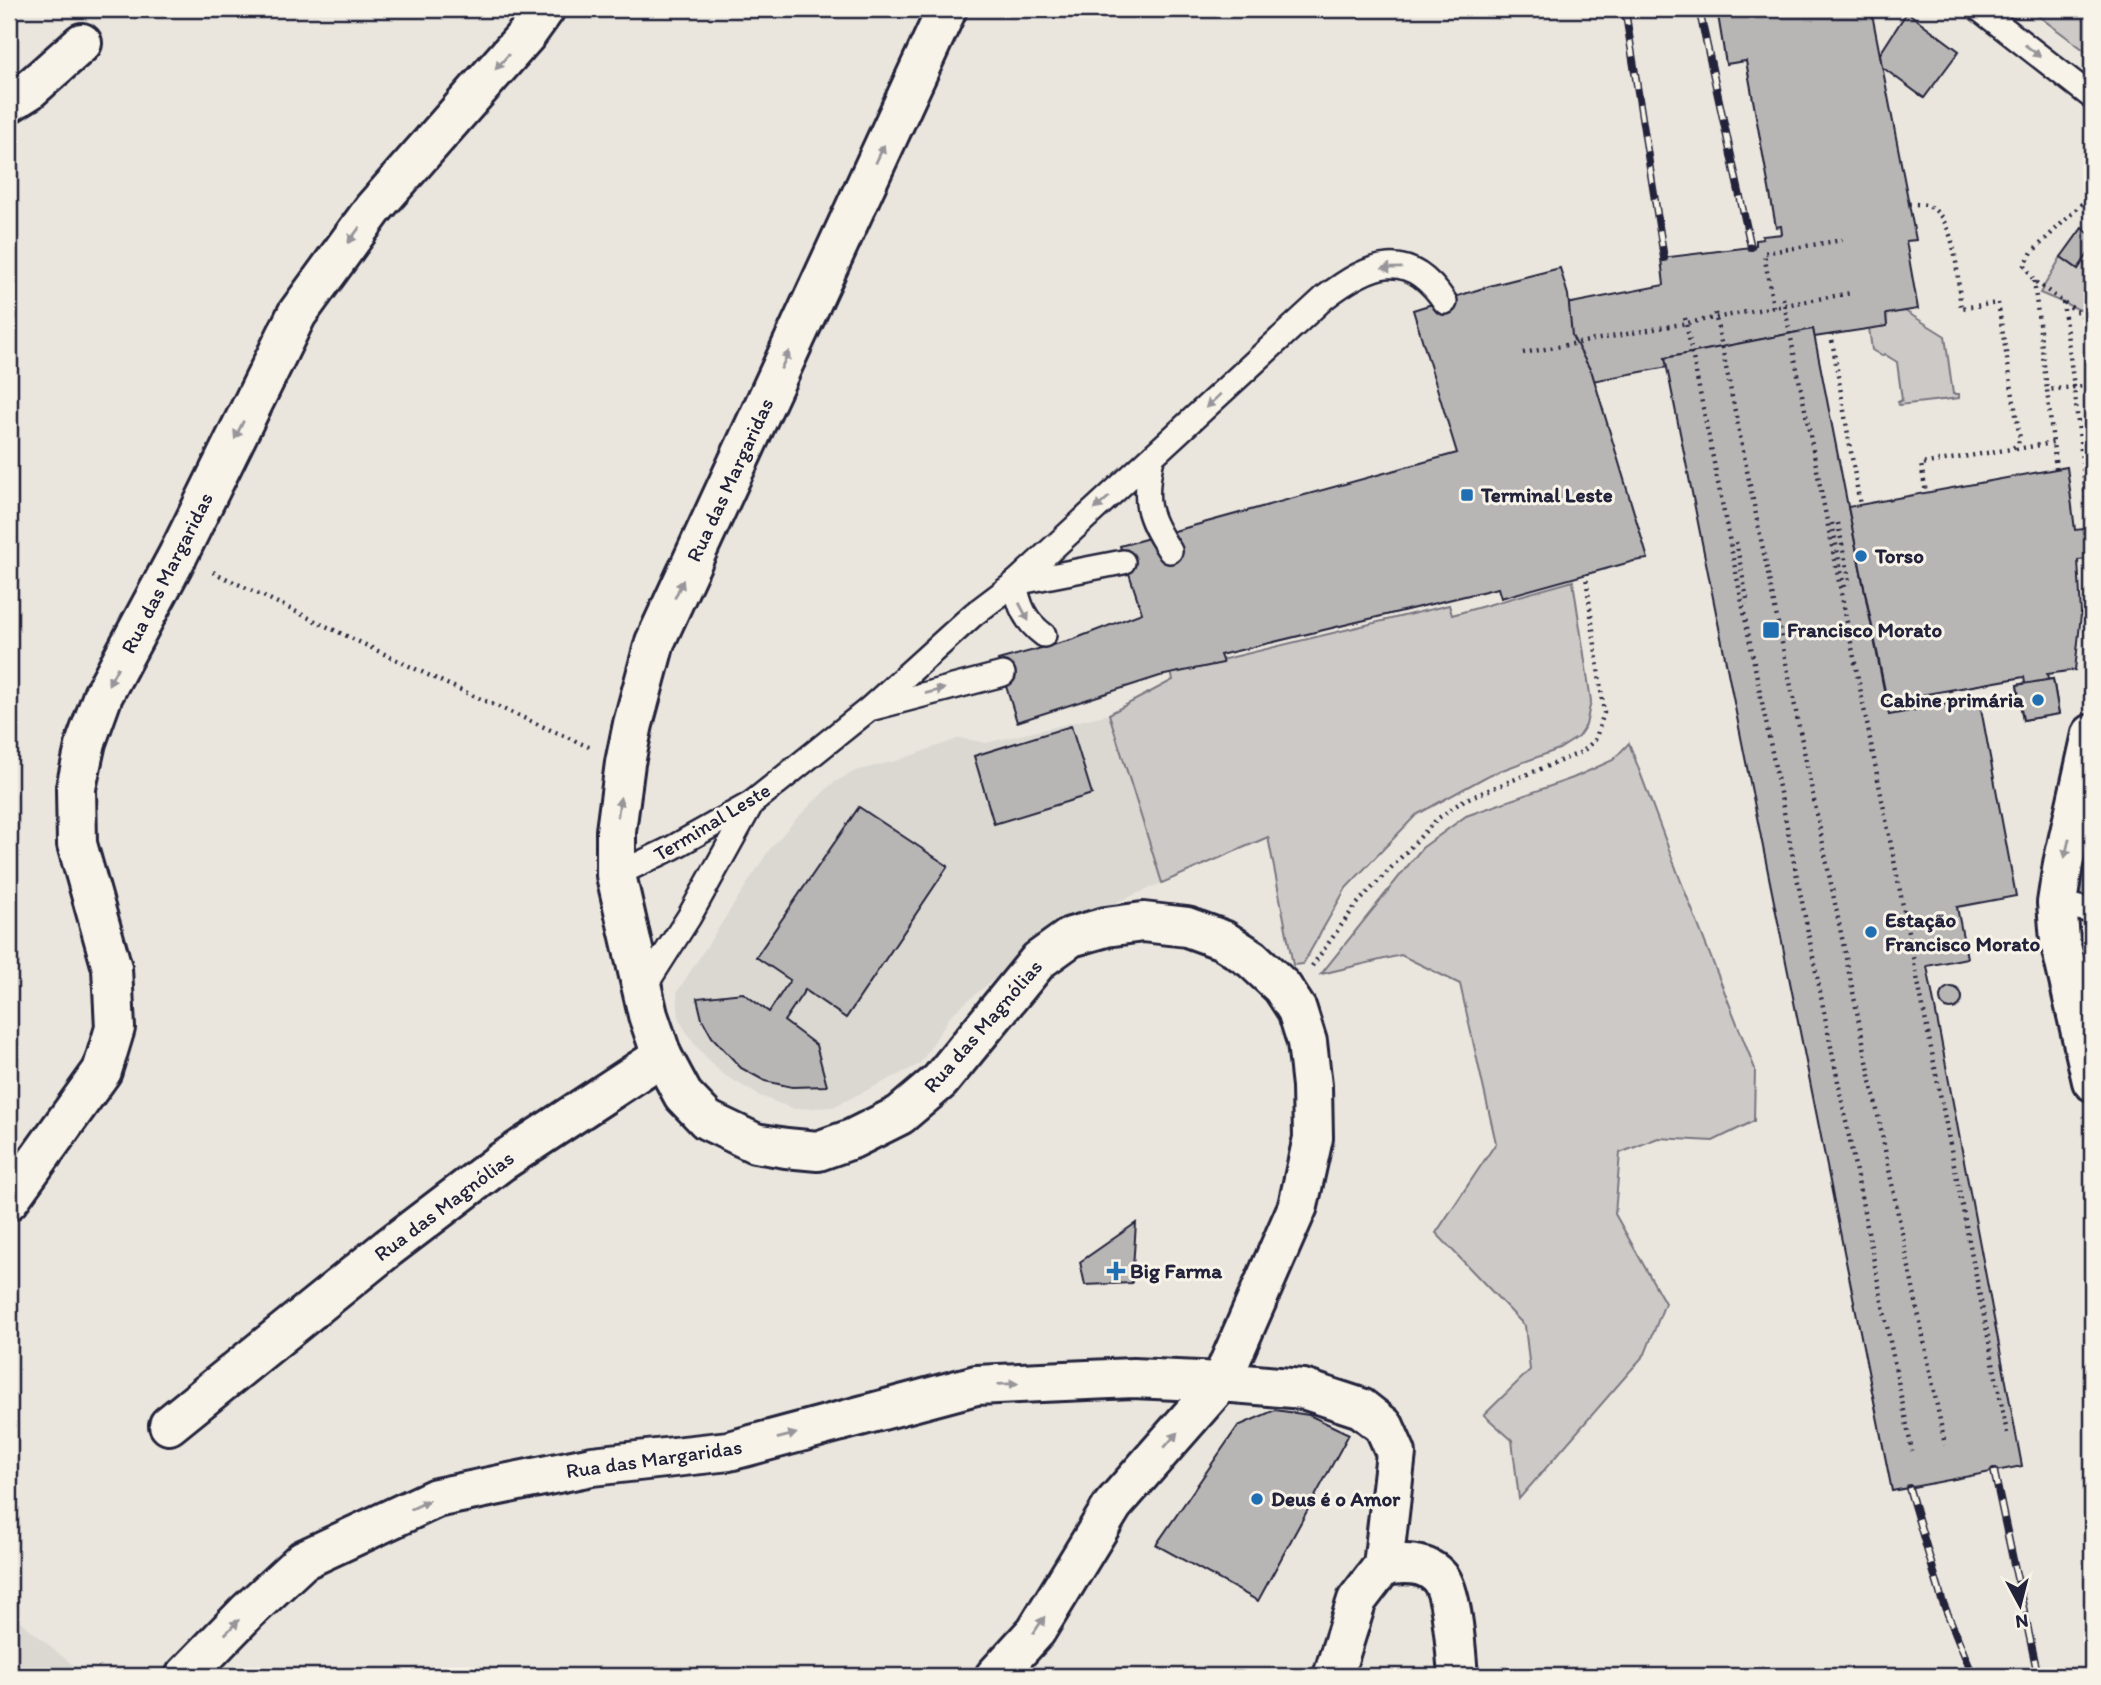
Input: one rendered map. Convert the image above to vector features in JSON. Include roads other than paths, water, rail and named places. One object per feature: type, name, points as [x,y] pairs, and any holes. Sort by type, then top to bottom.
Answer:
[{"type":"street","name":"Rua das Margaridas","points":[[9,1200],[102,1071],[115,1028],[112,968],[77,844],[76,788],[86,742],[103,695],[177,555],[297,314],[374,208],[527,34],[545,9]]},
{"type":"street","name":"Rua das Margaridas","points":[[662,1056],[648,1015],[616,876],[616,831],[625,763],[655,642],[947,9]]},
{"type":"street","points":[[9,103],[28,91],[82,43]]},
{"type":"street","points":[[2092,734],[2063,864],[2075,907],[2060,940],[2092,1082]]},
{"type":"street","name":"Rua das Magnólias","points":[[169,1425],[388,1248],[501,1162],[662,1056],[683,1095],[707,1120],[755,1143],[818,1151],[852,1139],[900,1115],[940,1081],[1039,960],[1070,937],[1143,922],[1187,927],[1223,940],[1252,959],[1282,987],[1297,1010],[1307,1042],[1312,1086],[1313,1138],[1298,1206],[1221,1382],[1113,1505],[1036,1631],[995,1676]]},
{"type":"street","name":"Rua das Margaridas","points":[[184,1676],[303,1560],[436,1499],[592,1466],[729,1451],[976,1385],[1133,1378],[1221,1382],[1303,1389],[1361,1408],[1384,1426],[1396,1453],[1383,1566]]},
{"type":"street","points":[[1334,1676],[1357,1601],[1383,1566],[1404,1562],[1424,1566],[1440,1578],[1449,1600],[1458,1676]]},
{"type":"lane","points":[[1979,9],[2092,97]]},
{"type":"lane","name":"Terminal Leste","points":[[616,876],[752,803],[869,709],[974,614],[1015,583],[1324,298],[1344,284],[1366,273],[1395,266],[1414,270],[1433,284],[1445,302]]},
{"type":"lane","points":[[1152,458],[1147,498],[1152,523],[1170,551]]},
{"type":"lane","points":[[1044,635],[1022,612],[1015,583],[1123,562]]},
{"type":"lane","name":"Terminal Leste","points":[[869,709],[1003,674]]},
{"type":"lane","points":[[643,989],[689,917],[752,803]]},
{"type":"railway","points":[[1625,9],[1664,258]]},
{"type":"railway","points":[[1699,9],[1751,247]]},
{"type":"railway","points":[[1994,1471],[2038,1676]]},
{"type":"railway","points":[[1909,1488],[1942,1600],[1973,1676]]},
{"type":"place","name":"Terminal Leste","points":[[1467,495]]},
{"type":"place","name":"Torso","points":[[1861,556]]},
{"type":"place","name":"Francisco Morato","points":[[1771,630]]},
{"type":"place","name":"Cabine primária","points":[[2038,700]]},
{"type":"place","name":"Estação Francisco Morato","points":[[1871,932]]},
{"type":"place","name":"Big Farma","points":[[1116,1271]]},
{"type":"place","name":"Deus é o Amor","points":[[1257,1499]]}]
